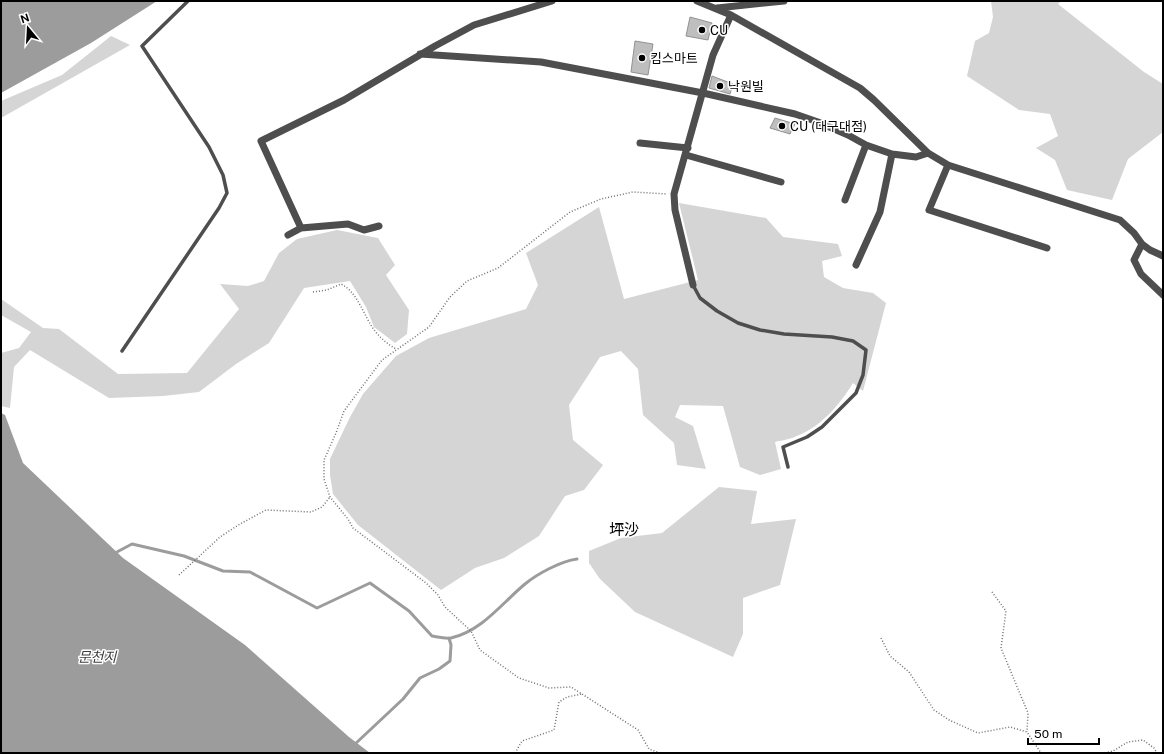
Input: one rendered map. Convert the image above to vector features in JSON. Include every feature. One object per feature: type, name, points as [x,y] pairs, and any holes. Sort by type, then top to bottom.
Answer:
[{"type":"street","points":[[301,228],[261,142],[344,100],[420,54],[474,25],[552,1]]},
{"type":"street","points":[[697,1],[732,15],[860,88],[928,153],[948,164],[1120,220],[1134,233],[1142,244],[1150,250],[1163,256]]},
{"type":"street","points":[[715,8],[784,1]]},
{"type":"street","points":[[693,284],[675,210],[674,194],[713,55],[732,15]]},
{"type":"street","points":[[420,54],[541,62],[703,93],[795,114],[848,135],[866,145],[892,154],[916,157],[928,153]]},
{"type":"street","points":[[640,143],[687,151],[782,182]]},
{"type":"street","points":[[845,200],[866,145]]},
{"type":"street","points":[[856,265],[880,212],[892,154]]},
{"type":"street","points":[[948,164],[929,210],[1047,248]]},
{"type":"street","points":[[288,235],[301,228],[348,224],[364,230],[379,226]]},
{"type":"street","points":[[1142,244],[1134,260],[1142,274],[1163,296]]},
{"type":"lane","points":[[122,351],[219,208],[227,192],[223,175],[209,147],[142,46],[188,1]]},
{"type":"lane","points":[[693,284],[700,298],[717,311],[738,323],[760,330],[784,334],[832,337],[852,341],[866,350],[863,375],[856,393],[822,427],[807,437],[783,447],[788,467]]},
{"type":"path","points":[[660,753],[649,749],[638,730],[570,687],[549,688],[519,678],[480,650],[471,631],[445,607],[438,595],[426,582],[353,528],[348,519],[330,497],[324,480],[324,460],[344,411],[382,360],[429,327],[450,297],[467,281],[498,268],[570,212],[601,199],[633,192],[674,194]]},
{"type":"path","points":[[313,292],[327,290],[340,284],[347,287],[375,332],[385,342],[397,350]]},
{"type":"path","points":[[179,575],[220,537],[266,510],[311,512],[322,508],[330,497]]},
{"type":"path","points":[[992,592],[1006,611],[1001,648],[1028,713],[1027,732],[1041,753]]},
{"type":"path","points":[[881,638],[890,656],[910,672],[934,710],[949,720],[978,733],[1010,727],[1027,732]]},
{"type":"path","points":[[515,753],[522,741],[554,730],[559,702],[567,697],[582,694]]},
{"type":"path","points":[[1105,753],[1113,751],[1128,742],[1143,740],[1154,748],[1157,753]]},
{"type":"shaded area","points":[[991,1],[1061,1],[1058,4],[1144,72],[1163,84],[1163,132],[1128,159],[1112,200],[1067,190],[1055,160],[1036,148],[1058,136],[1050,114],[1019,110],[967,76],[975,41],[989,33],[993,17]]},
{"type":"shaded area","points":[[111,36],[130,45],[1,118],[1,101],[62,75]]},
{"type":"shaded area","points":[[679,203],[766,218],[783,237],[838,244],[842,256],[822,261],[824,277],[843,288],[873,293],[886,303],[863,391],[853,383],[837,406],[823,420],[807,431],[775,442],[781,469],[760,475],[740,467],[723,406],[680,405],[675,417],[693,426],[706,469],[677,465],[674,443],[643,415],[638,369],[621,351],[600,357],[569,405],[573,440],[603,465],[584,490],[565,496],[539,536],[504,558],[475,568],[441,590],[358,525],[333,494],[330,475],[330,459],[363,394],[396,356],[429,338],[526,309],[538,285],[526,253],[599,207],[624,299],[698,280]]},
{"type":"shaded area","points":[[337,230],[378,238],[395,265],[386,275],[409,310],[407,334],[395,343],[374,327],[366,307],[350,281],[304,288],[269,343],[236,364],[199,392],[163,396],[109,398],[30,350],[14,367],[10,408],[1,406],[1,353],[19,348],[31,332],[1,315],[1,299],[43,328],[59,329],[118,374],[187,373],[239,309],[220,284],[248,286],[264,281],[279,253],[297,239]]},
{"type":"shaded area","points":[[719,487],[757,491],[751,524],[796,519],[780,585],[743,598],[743,634],[733,657],[635,612],[600,579],[589,563],[589,551],[621,538],[662,533]]},
{"type":"water","points":[[1,1],[157,1],[91,43],[1,93]]},
{"type":"water","name":"문천지","points":[[1,413],[5,415],[23,463],[123,558],[245,645],[349,737],[370,753],[1,753]]},
{"type":"building","points":[[690,17],[712,23],[708,40],[686,36]]},
{"type":"building","name":"킴스마트","points":[[635,41],[653,44],[648,75],[631,72]]},
{"type":"building","name":"낙원빌","points":[[712,76],[733,84],[730,94],[709,88]]},
{"type":"building","name":"CU (대구대점)","points":[[775,118],[795,124],[790,134],[770,128]]},
{"type":"waterway","points":[[115,553],[132,544],[184,556],[223,571],[250,572],[317,608],[370,583],[409,611],[432,636],[446,638],[451,638],[462,634],[482,623],[536,576],[557,565],[577,559]]},
{"type":"waterway","points":[[354,745],[403,699],[420,678],[439,669],[450,661],[451,645],[449,638]]},
{"type":"place","name":"CU","points":[[702,30]]},
{"type":"place","name":"킴스마트","points":[[642,58]]},
{"type":"place","name":"낙원빌","points":[[720,86]]},
{"type":"place","name":"CU (대구대점)","points":[[782,126]]},
{"type":"district","name":"坪沙","points":[[624,530]]}]
